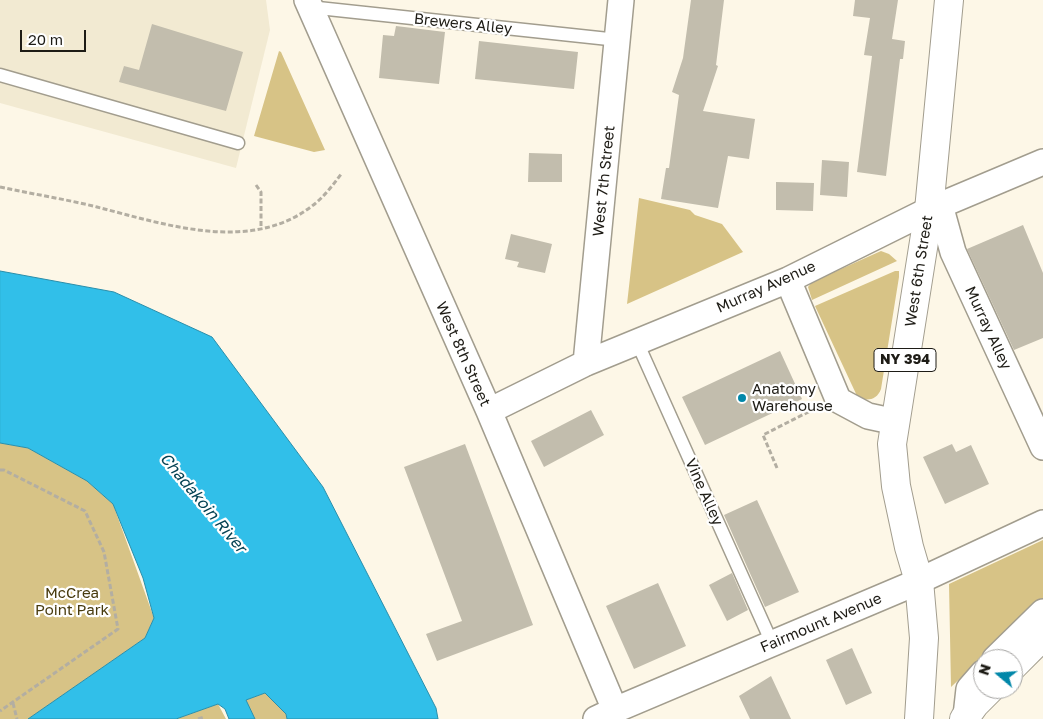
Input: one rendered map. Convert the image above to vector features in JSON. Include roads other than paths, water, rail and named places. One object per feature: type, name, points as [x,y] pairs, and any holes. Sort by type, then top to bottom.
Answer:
[{"type":"main road","name":"West 6th Street","points":[[919,719],[924,638],[919,581],[909,547],[896,486],[892,444],[934,208],[949,0]]},
{"type":"main road","points":[[1023,656],[1043,636]]},
{"type":"main road","points":[[965,718],[980,699]]},
{"type":"street","name":"West 7th Street","points":[[586,363],[621,0]]},
{"type":"street","name":"West 8th Street","points":[[308,4],[489,411],[606,714]]},
{"type":"street","name":"Murray Avenue","points":[[489,411],[586,363],[788,280],[934,208],[1043,162]]},
{"type":"street","name":"Murray Alley","points":[[934,208],[1043,447]]},
{"type":"street","points":[[788,280],[837,398],[868,416],[896,422]]},
{"type":"street","name":"Fairmount Avenue","points":[[606,714],[919,581],[1043,523]]},
{"type":"street","points":[[1005,649],[1043,612]]},
{"type":"street","points":[[965,718],[969,690],[973,685]]},
{"type":"lane","name":"Brewers Alley","points":[[308,4],[618,40]]},
{"type":"lane","points":[[0,75],[238,143]]},
{"type":"lane","name":"Vine Alley","points":[[637,342],[772,643]]},
{"type":"water","name":"Chadakoin River","points":[[0,271],[114,292],[212,337],[323,487],[436,708],[438,719],[287,719],[286,714],[265,693],[246,700],[255,719],[229,719],[225,709],[218,704],[176,719],[28,719],[145,638],[154,618],[143,578],[113,504],[87,481],[28,448],[0,443]]},
{"type":"place","name":"Anatomy Warehouse","points":[[742,398]]},
{"type":"park label","name":"McCrea Point Park","points":[[72,602]]}]
